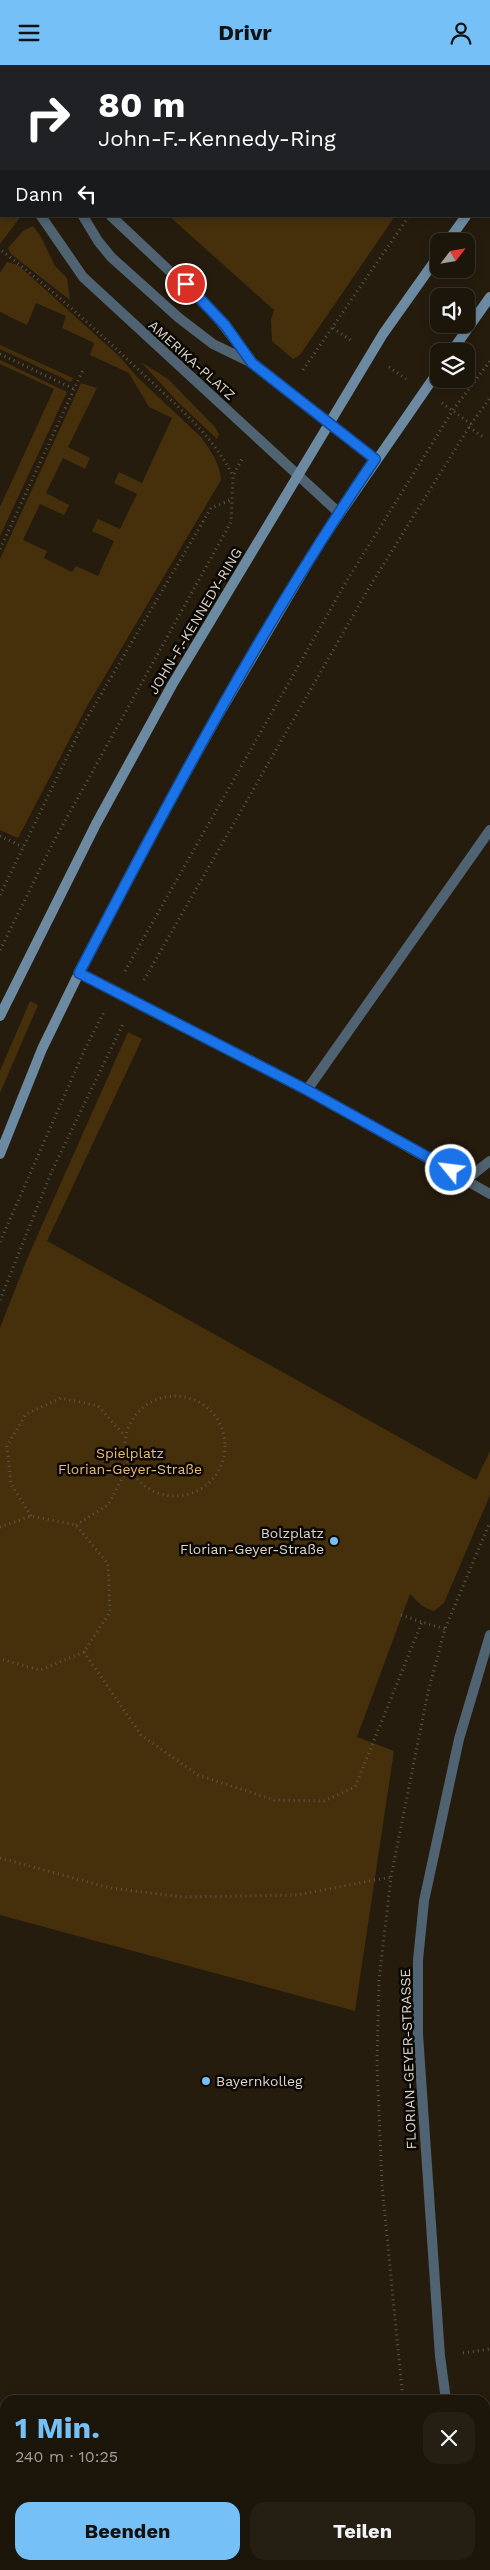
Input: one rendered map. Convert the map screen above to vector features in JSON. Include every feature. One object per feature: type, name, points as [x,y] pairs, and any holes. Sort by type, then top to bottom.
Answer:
[{"type":"main road","points":[[454,233],[465,217]]},
{"type":"main road","name":"JOHN-F.-KENNEDY-RING","points":[[0,1016],[96,824],[172,685],[371,355],[430,268]]},
{"type":"main road","points":[[458,343],[490,297]]},
{"type":"main road","points":[[0,1154],[42,1049],[144,848],[216,719],[339,513],[430,383]]},
{"type":"street","name":"AMERIKA-PLATZ","points":[[42,217],[83,277],[339,513]]},
{"type":"street","name":"AMERIKA-PLATZ","points":[[85,217],[102,247],[141,286],[213,344],[252,363],[375,459]]},
{"type":"street","name":"AMERIKA-PLATZ","points":[[112,217],[207,305],[225,325],[252,363]]},
{"type":"street","points":[[307,1090],[490,830]]},
{"type":"street","points":[[79,973],[307,1090],[467,1179],[490,1194]]},
{"type":"street","points":[[467,1179],[490,1161]]},
{"type":"street","name":"FLORIAN-GEYER-STRASSE","points":[[445,2395],[439,2337],[418,2044],[418,1960],[424,1901],[459,1739],[490,1635]]},
{"type":"path","points":[[303,370],[408,217]]},
{"type":"path","points":[[2,251],[96,330],[194,423],[217,448],[233,476]]},
{"type":"path","points":[[332,329],[452,410],[483,437]]},
{"type":"path","points":[[0,354],[74,389]]},
{"type":"path","points":[[0,1242],[85,1049],[114,991],[346,581],[452,410],[490,361]]},
{"type":"path","points":[[0,549],[83,370]]},
{"type":"path","points":[[0,1300],[51,1173],[154,961],[370,586],[470,425],[490,398]]},
{"type":"path","points":[[0,950],[55,839],[231,522],[233,476],[242,459]]},
{"type":"path","points":[[0,895],[80,730],[212,508],[233,499]]},
{"type":"path","points":[[0,836],[23,847]]},
{"type":"path","points":[[31,1516],[11,1484],[7,1446],[26,1414],[61,1398],[98,1406],[124,1435],[128,1467],[149,1491],[180,1498],[210,1485],[226,1457],[223,1425],[201,1401],[170,1394],[140,1407],[124,1435]]},
{"type":"path","points":[[76,1525],[108,1505],[128,1467]]},
{"type":"path","points":[[0,1527],[31,1516],[76,1525],[108,1564],[110,1612],[84,1652],[40,1669],[0,1659]]},
{"type":"path","points":[[401,1615],[445,1629]]},
{"type":"path","points":[[84,1652],[141,1735],[198,1775],[274,1801],[324,1801],[355,1787],[422,1622]]},
{"type":"path","points":[[0,1858],[110,1888],[182,1897],[297,1895],[391,1877]]},
{"type":"green space","points":[[0,217],[20,217],[0,244]]},
{"type":"green space","points":[[170,217],[394,217],[300,355],[293,359],[272,341],[271,320],[274,310]]},
{"type":"green space","points":[[33,226],[41,237],[55,266],[67,278],[70,300],[11,254],[8,248],[23,231]]},
{"type":"green space","points":[[7,262],[18,265],[120,357],[137,377],[202,438],[217,463],[221,480],[86,708],[18,838],[0,830],[0,559],[81,383],[97,388],[68,447],[90,458],[85,469],[63,458],[46,493],[69,505],[64,515],[40,504],[23,540],[47,551],[44,558],[72,572],[76,566],[98,576],[114,541],[92,531],[98,519],[120,529],[137,494],[114,483],[119,472],[142,483],[172,418],[149,407],[129,373],[90,355],[94,343],[62,328],[66,316],[36,303],[27,325],[0,312],[0,273]]},
{"type":"green space","points":[[0,345],[73,378],[71,382],[0,349]]},
{"type":"green space","points":[[0,360],[67,392],[0,536],[0,507],[54,389],[0,364]]},
{"type":"green space","points":[[141,362],[168,379],[214,426],[219,434],[217,439],[176,400]]},
{"type":"green space","points":[[30,1001],[38,1005],[0,1093],[0,1071]]},
{"type":"green space","name":"Spielplatz Florian-Geyer-Straße","points":[[128,1032],[142,1039],[47,1241],[476,1480],[490,1451],[490,1495],[444,1603],[434,1611],[430,1610],[410,1594],[357,1737],[394,1751],[355,2011],[0,1915],[0,1328],[27,1259]]},
{"type":"place","name":"Bolzplatz Florian-Geyer-Straße","points":[[334,1541]]},
{"type":"place","name":"Bayernkolleg","points":[[206,2081]]},
{"type":"route","points":[[186,284],[225,325],[252,363],[375,459],[321,541],[216,719],[144,848],[79,973],[307,1090],[451,1170]]}]
